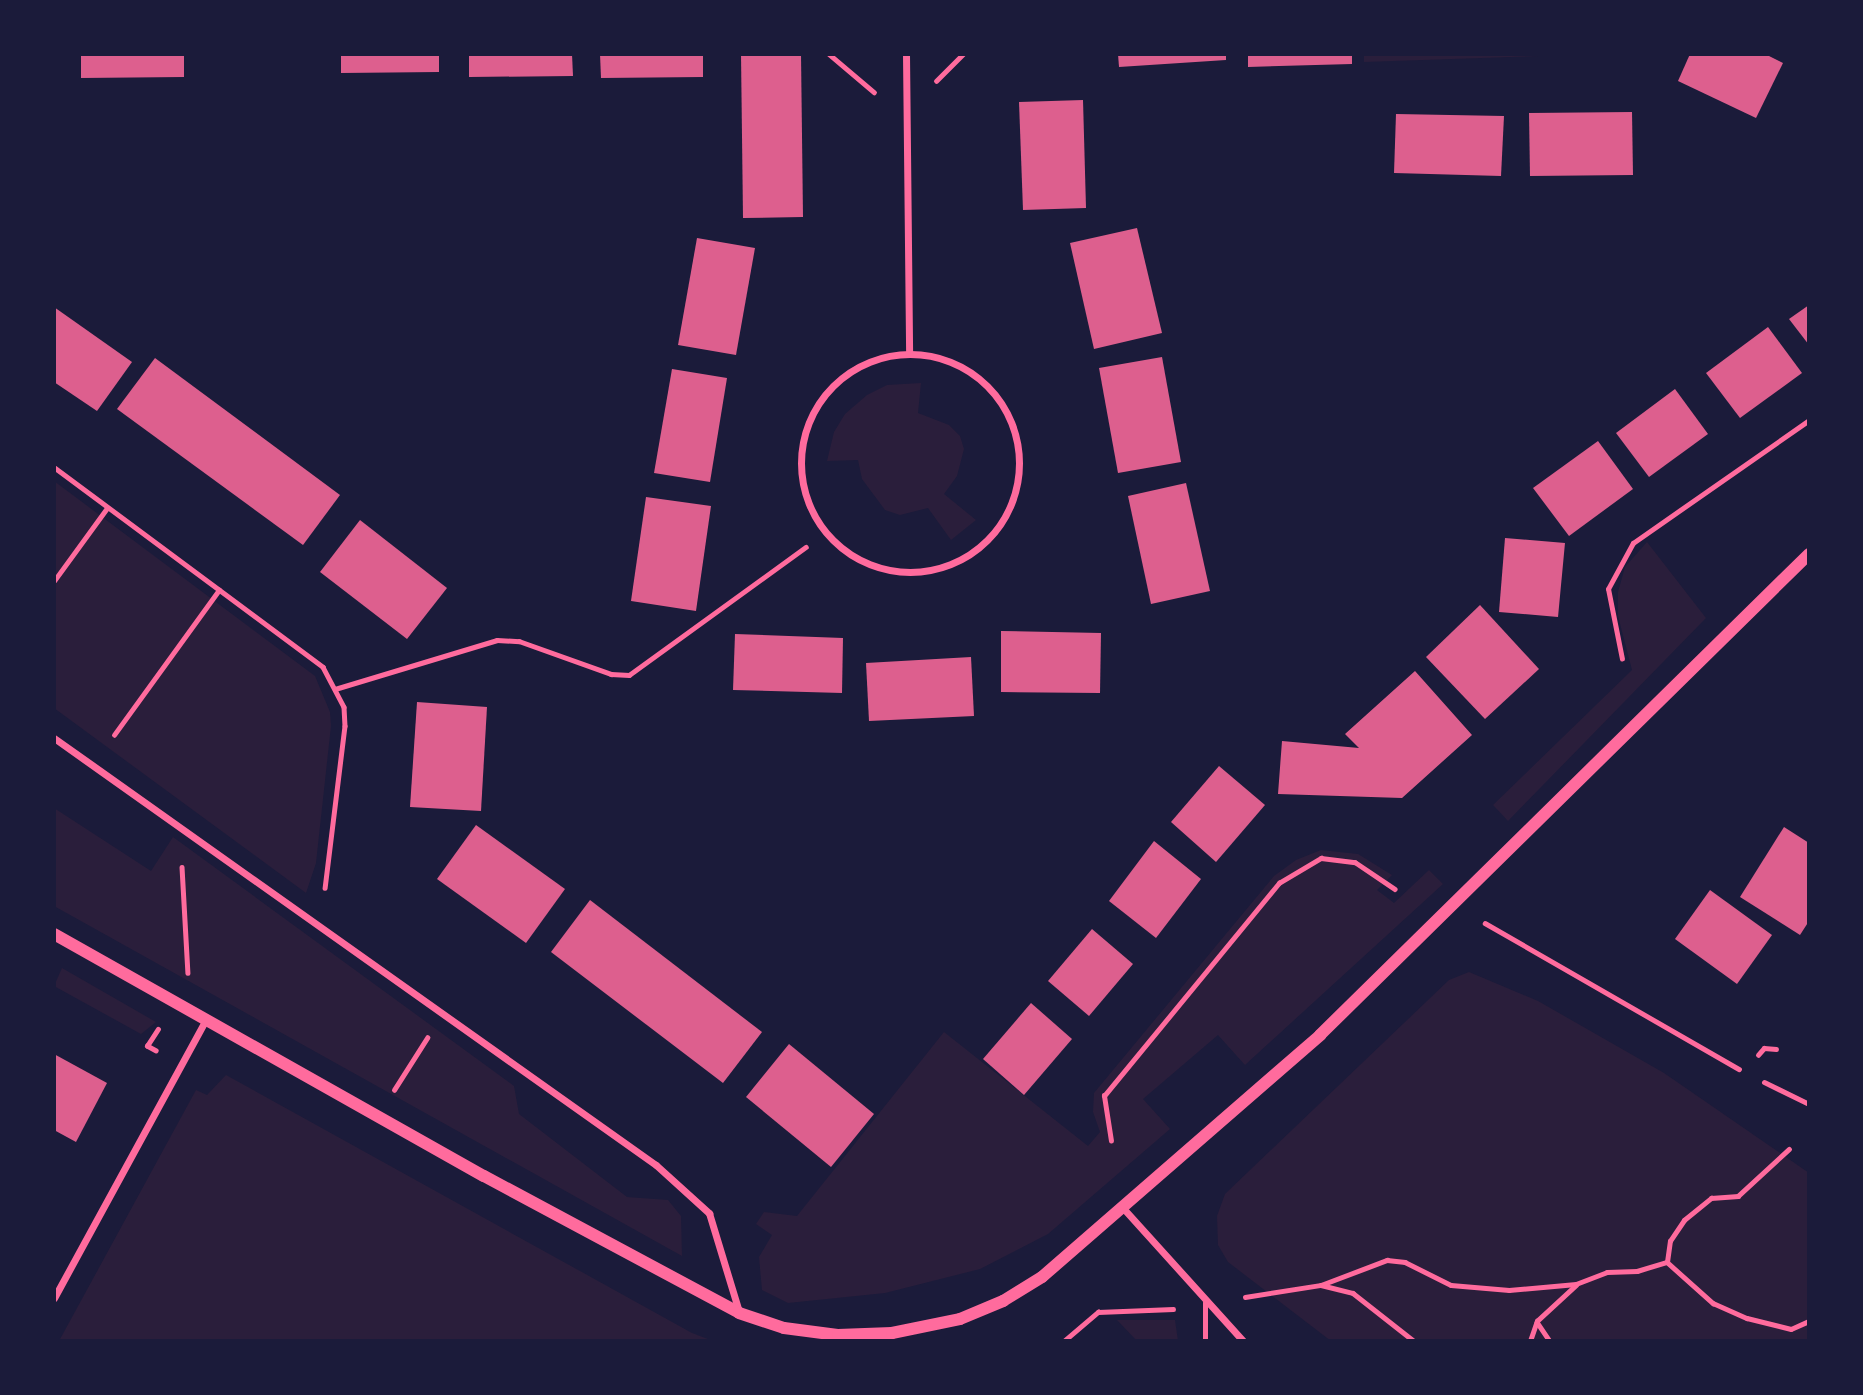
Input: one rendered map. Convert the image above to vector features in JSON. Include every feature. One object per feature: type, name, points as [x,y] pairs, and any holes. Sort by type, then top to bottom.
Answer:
[{"type":"street","points":[[906,54],[909,354]]},
{"type":"street","points":[[909,354],[941,358],[975,375],[996,397],[1015,431],[1019,464],[1015,494],[1003,523],[976,551],[946,567],[913,573],[869,565],[841,550],[817,523],[800,470],[804,432],[817,404],[838,380],[871,360],[909,354]]},
{"type":"street","points":[[54,934],[604,1243],[739,1313],[784,1328],[838,1338],[892,1333],[960,1319],[1003,1301],[1042,1277],[1124,1208],[1419,942],[1809,554]]},
{"type":"street","points":[[54,738],[656,1165],[709,1213],[739,1313]]},
{"type":"street","points":[[54,1298],[57,1287],[206,1019]]},
{"type":"street","points":[[1124,1208],[1205,1302],[1243,1341]]},
{"type":"lane","points":[[1764,1082],[1809,1104]]},
{"type":"lane","points":[[1205,1302],[1205,1341]]},
{"type":"path","points":[[829,54],[874,92]]},
{"type":"path","points":[[933,84],[963,54]]},
{"type":"path","points":[[1622,659],[1608,589],[1618,562],[1633,543],[1809,420]]},
{"type":"path","points":[[54,467],[323,667],[335,689],[345,726],[325,888]]},
{"type":"path","points":[[54,581],[107,508]]},
{"type":"path","points":[[335,689],[498,640],[519,641],[611,674],[629,675],[806,547]]},
{"type":"path","points":[[114,735],[219,590]]},
{"type":"path","points":[[180,827],[188,981]]},
{"type":"path","points":[[1111,1141],[1104,1096],[1279,883],[1321,858],[1355,862],[1395,889]]},
{"type":"path","points":[[1485,923],[1746,1073]]},
{"type":"path","points":[[147,1046],[162,1023]]},
{"type":"path","points":[[394,1091],[428,1036]]},
{"type":"path","points":[[1751,1065],[1764,1048],[1776,1049]]},
{"type":"path","points":[[1667,1262],[1670,1241],[1684,1220],[1711,1198],[1738,1196],[1789,1149]]},
{"type":"path","points":[[1233,1300],[1321,1285],[1387,1260],[1405,1262],[1451,1284],[1509,1290],[1576,1284],[1607,1272],[1637,1271],[1667,1262]]},
{"type":"path","points":[[1667,1262],[1713,1303],[1747,1318],[1791,1329],[1809,1321]]},
{"type":"path","points":[[1530,1341],[1537,1321],[1576,1284]]},
{"type":"path","points":[[1321,1285],[1353,1293],[1414,1341]]},
{"type":"path","points":[[1064,1341],[1098,1312],[1174,1309]]},
{"type":"path","points":[[1537,1321],[1550,1341]]},
{"type":"shaded area","points":[[1364,54],[1601,54],[1364,62]]},
{"type":"shaded area","points":[[921,383],[918,413],[949,425],[960,436],[964,449],[957,476],[944,494],[976,520],[951,540],[928,508],[900,515],[885,510],[862,479],[858,460],[827,461],[834,432],[845,414],[867,395],[887,385]]},
{"type":"shaded area","points":[[54,481],[315,676],[330,712],[331,726],[316,863],[306,893],[54,708]]},
{"type":"shaded area","points":[[1647,542],[1706,618],[1508,821],[1493,805],[1632,670],[1618,616],[1618,592],[1625,567]]},
{"type":"shaded area","points":[[54,808],[151,871],[173,837],[514,1086],[519,1114],[627,1197],[668,1200],[681,1216],[682,1256],[54,906]]},
{"type":"shaded area","points":[[1321,850],[1358,854],[1392,875],[1377,890],[1394,903],[1429,870],[1443,884],[1245,1065],[1218,1035],[1143,1099],[1170,1129],[1048,1234],[980,1269],[885,1293],[788,1303],[762,1290],[759,1257],[772,1235],[756,1224],[764,1212],[797,1216],[944,1032],[1088,1146],[1100,1132],[1093,1112],[1094,1093],[1274,876],[1296,860]]},
{"type":"shaded area","points":[[62,968],[156,1022],[141,1034],[54,986]]},
{"type":"shaded area","points":[[1469,972],[1538,1001],[1664,1073],[1809,1173],[1809,1341],[1331,1341],[1228,1262],[1218,1245],[1217,1216],[1225,1194],[1449,980]]},
{"type":"shaded area","points":[[226,1075],[692,1333],[713,1341],[59,1341],[196,1090],[207,1095]]},
{"type":"shaded area","points":[[1117,1320],[1175,1320],[1178,1341],[1137,1341]]},
{"type":"building","points":[[81,54],[184,54],[184,77],[81,78]]},
{"type":"building","points":[[341,54],[439,54],[439,72],[341,73]]},
{"type":"building","points":[[469,54],[572,54],[573,76],[469,77]]},
{"type":"building","points":[[600,54],[703,54],[703,77],[601,78]]},
{"type":"building","points":[[741,54],[801,54],[803,217],[743,218]]},
{"type":"building","points":[[1118,54],[1226,54],[1226,60],[1119,67]]},
{"type":"building","points":[[1248,54],[1352,54],[1352,64],[1248,67]]},
{"type":"building","points":[[1690,54],[1765,54],[1783,63],[1756,118],[1678,81]]},
{"type":"building","points":[[1083,100],[1086,208],[1023,210],[1019,102]]},
{"type":"building","points":[[1632,112],[1633,175],[1530,176],[1529,113]]},
{"type":"building","points":[[1396,114],[1504,116],[1501,176],[1394,173]]},
{"type":"building","points":[[1137,228],[1162,333],[1094,349],[1070,243]]},
{"type":"building","points":[[697,238],[755,248],[736,355],[678,345]]},
{"type":"building","points":[[1809,305],[1809,345],[1789,319]]},
{"type":"building","points":[[54,307],[132,362],[97,411],[54,382]]},
{"type":"building","points":[[1768,327],[1802,373],[1740,418],[1706,373]]},
{"type":"building","points":[[1162,357],[1181,462],[1118,473],[1099,368]]},
{"type":"building","points":[[155,358],[340,495],[303,545],[117,409]]},
{"type":"building","points":[[672,369],[727,378],[710,482],[654,473]]},
{"type":"building","points":[[1675,389],[1708,434],[1649,477],[1616,433]]},
{"type":"building","points":[[1598,441],[1633,489],[1569,536],[1533,488]]},
{"type":"building","points":[[1186,483],[1210,591],[1151,604],[1128,496]]},
{"type":"building","points":[[646,497],[711,506],[696,611],[631,601]]},
{"type":"building","points":[[360,520],[447,588],[407,639],[320,572]]},
{"type":"building","points":[[1505,538],[1565,543],[1558,617],[1499,612]]},
{"type":"building","points":[[1480,605],[1539,669],[1485,719],[1426,657]]},
{"type":"building","points":[[1001,631],[1101,633],[1100,693],[1001,692]]},
{"type":"building","points":[[735,634],[843,638],[842,693],[733,690]]},
{"type":"building","points":[[971,657],[974,716],[869,721],[866,663]]},
{"type":"building","points":[[1415,671],[1472,735],[1402,798],[1278,794],[1282,741],[1359,748],[1345,734]]},
{"type":"building","points":[[417,702],[487,707],[481,811],[410,807]]},
{"type":"building","points":[[1219,766],[1265,805],[1216,862],[1171,822]]},
{"type":"building","points":[[476,825],[565,889],[526,943],[437,879]]},
{"type":"building","points":[[1784,827],[1809,843],[1809,921],[1800,935],[1740,897]]},
{"type":"building","points":[[1154,841],[1201,879],[1156,938],[1109,901]]},
{"type":"building","points":[[1710,890],[1772,935],[1737,984],[1675,939]]},
{"type":"building","points":[[590,900],[762,1032],[723,1083],[551,952]]},
{"type":"building","points":[[1092,929],[1133,964],[1089,1016],[1048,981]]},
{"type":"building","points":[[1031,1003],[1072,1039],[1024,1095],[983,1059]]},
{"type":"building","points":[[789,1044],[874,1114],[831,1167],[746,1097]]},
{"type":"building","points":[[54,1054],[107,1083],[76,1142],[54,1130]]}]
